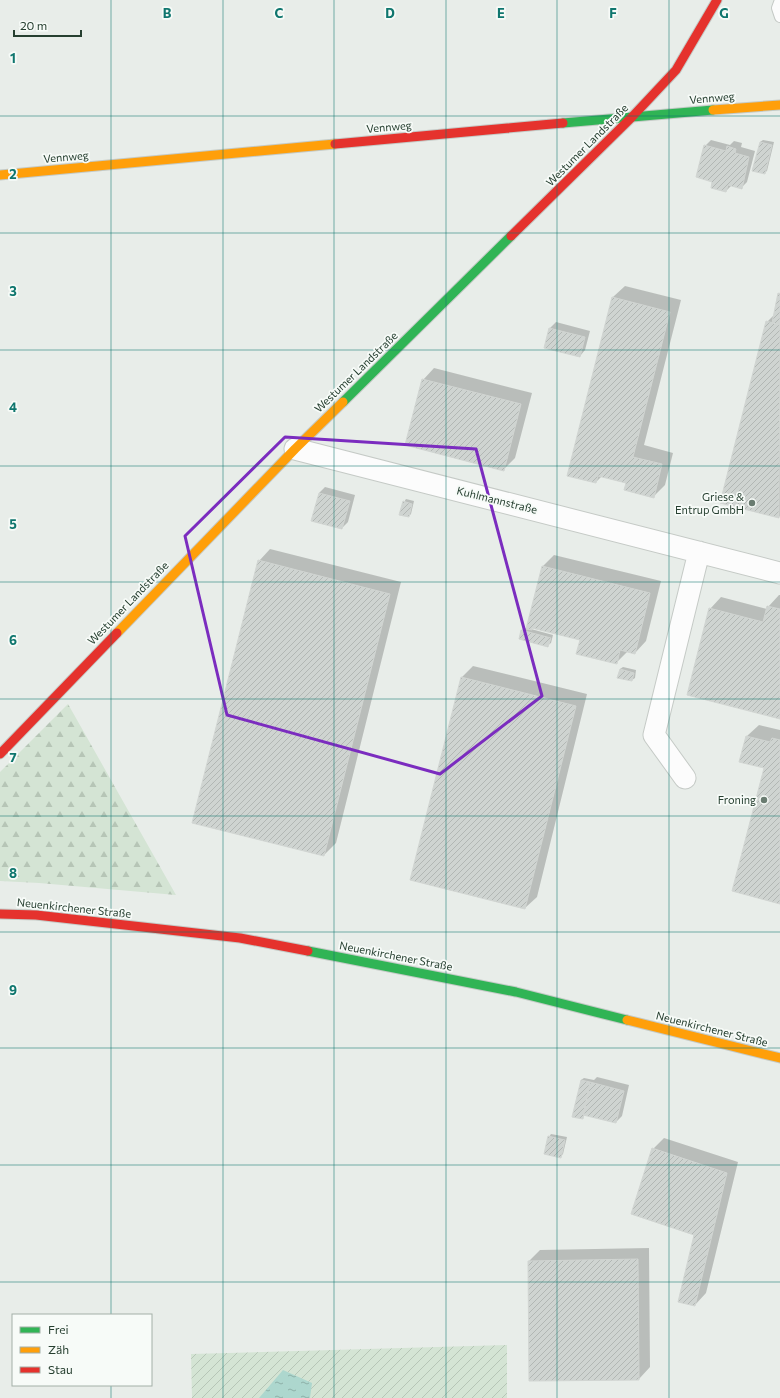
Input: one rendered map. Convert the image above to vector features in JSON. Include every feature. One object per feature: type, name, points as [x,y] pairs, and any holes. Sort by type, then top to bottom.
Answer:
[{"type":"street","name":"Westumer Landstraße","points":[[0,754],[295,449],[632,117],[676,70],[717,0]]},
{"type":"street","name":"Vennweg","points":[[0,175],[632,117],[780,105]]},
{"type":"street","name":"Kuhlmannstraße","points":[[295,449],[780,573]]},
{"type":"street","points":[[685,778],[654,735],[699,552]]},
{"type":"street","name":"Neuenkirchener Straße","points":[[0,914],[36,915],[248,939],[516,992],[780,1058]]},
{"type":"lane","points":[[780,0],[777,8],[780,18]]},
{"type":"highlighted area","points":[[285,437],[476,449],[542,696],[440,774],[227,715],[185,536]]},
{"type":"green space","points":[[68,704],[176,895],[0,881],[0,772]]},
{"type":"green space","points":[[507,1345],[507,1398],[192,1398],[191,1354]]},
{"type":"water","points":[[283,1370],[312,1383],[310,1398],[259,1398]]},
{"type":"building","points":[[760,142],[772,145],[765,174],[752,171]]},
{"type":"building","points":[[704,145],[726,151],[727,146],[736,149],[735,153],[749,157],[742,189],[728,185],[726,192],[711,188],[712,182],[696,177]]},
{"type":"building","points":[[778,293],[780,294],[780,325],[772,323]]},
{"type":"building","points":[[612,297],[670,312],[633,457],[662,464],[654,498],[624,490],[626,483],[598,476],[596,483],[567,476]]},
{"type":"building","points":[[766,321],[780,325],[779,518],[720,503]]},
{"type":"building","points":[[549,328],[585,337],[580,357],[544,348]]},
{"type":"building","points":[[422,379],[521,404],[504,471],[405,445]]},
{"type":"building","points":[[319,493],[350,501],[342,529],[311,521]]},
{"type":"building","points":[[403,501],[412,504],[409,517],[399,515]]},
{"type":"building","points":[[258,560],[390,594],[324,856],[192,823]]},
{"type":"building","points":[[542,566],[650,593],[635,654],[620,650],[617,664],[576,654],[580,640],[532,628],[532,630],[526,629]]},
{"type":"building","points":[[767,606],[780,609],[780,719],[687,695],[709,608],[763,622]]},
{"type":"building","points":[[521,630],[551,638],[548,647],[519,639]]},
{"type":"building","points":[[620,669],[634,673],[632,681],[617,678]]},
{"type":"building","points":[[461,677],[576,706],[525,909],[410,880]]},
{"type":"building","points":[[746,736],[770,742],[772,738],[780,740],[780,904],[732,891],[764,768],[739,762]]},
{"type":"building","points":[[581,1080],[590,1082],[583,1119],[572,1117]]},
{"type":"building","points":[[590,1082],[624,1091],[616,1123],[583,1115]]},
{"type":"building","points":[[548,1136],[565,1140],[561,1158],[544,1154]]},
{"type":"building","points":[[652,1148],[727,1173],[695,1306],[678,1302],[694,1235],[631,1214]]},
{"type":"building","points":[[638,1259],[639,1380],[529,1381],[528,1261]]},
{"type":"traffic: fast","points":[[563,123],[713,110]]},
{"type":"traffic: fast","points":[[343,402],[511,236]]},
{"type":"traffic: fast","points":[[308,951],[516,992],[627,1020]]},
{"type":"traffic: slow","points":[[713,110],[780,105]]},
{"type":"traffic: slow","points":[[0,175],[335,144]]},
{"type":"traffic: slow","points":[[117,633],[295,449],[343,402]]},
{"type":"traffic: slow","points":[[627,1020],[780,1058]]},
{"type":"traffic: jam","points":[[511,236],[632,117],[676,70],[717,0]]},
{"type":"traffic: jam","points":[[335,144],[563,123]]},
{"type":"traffic: jam","points":[[0,754],[117,633]]},
{"type":"traffic: jam","points":[[0,914],[36,915],[240,938],[308,951]]},
{"type":"place","name":"Griese & Entrup GmbH","points":[[752,503]]},
{"type":"place","name":"Froning","points":[[764,800]]}]
